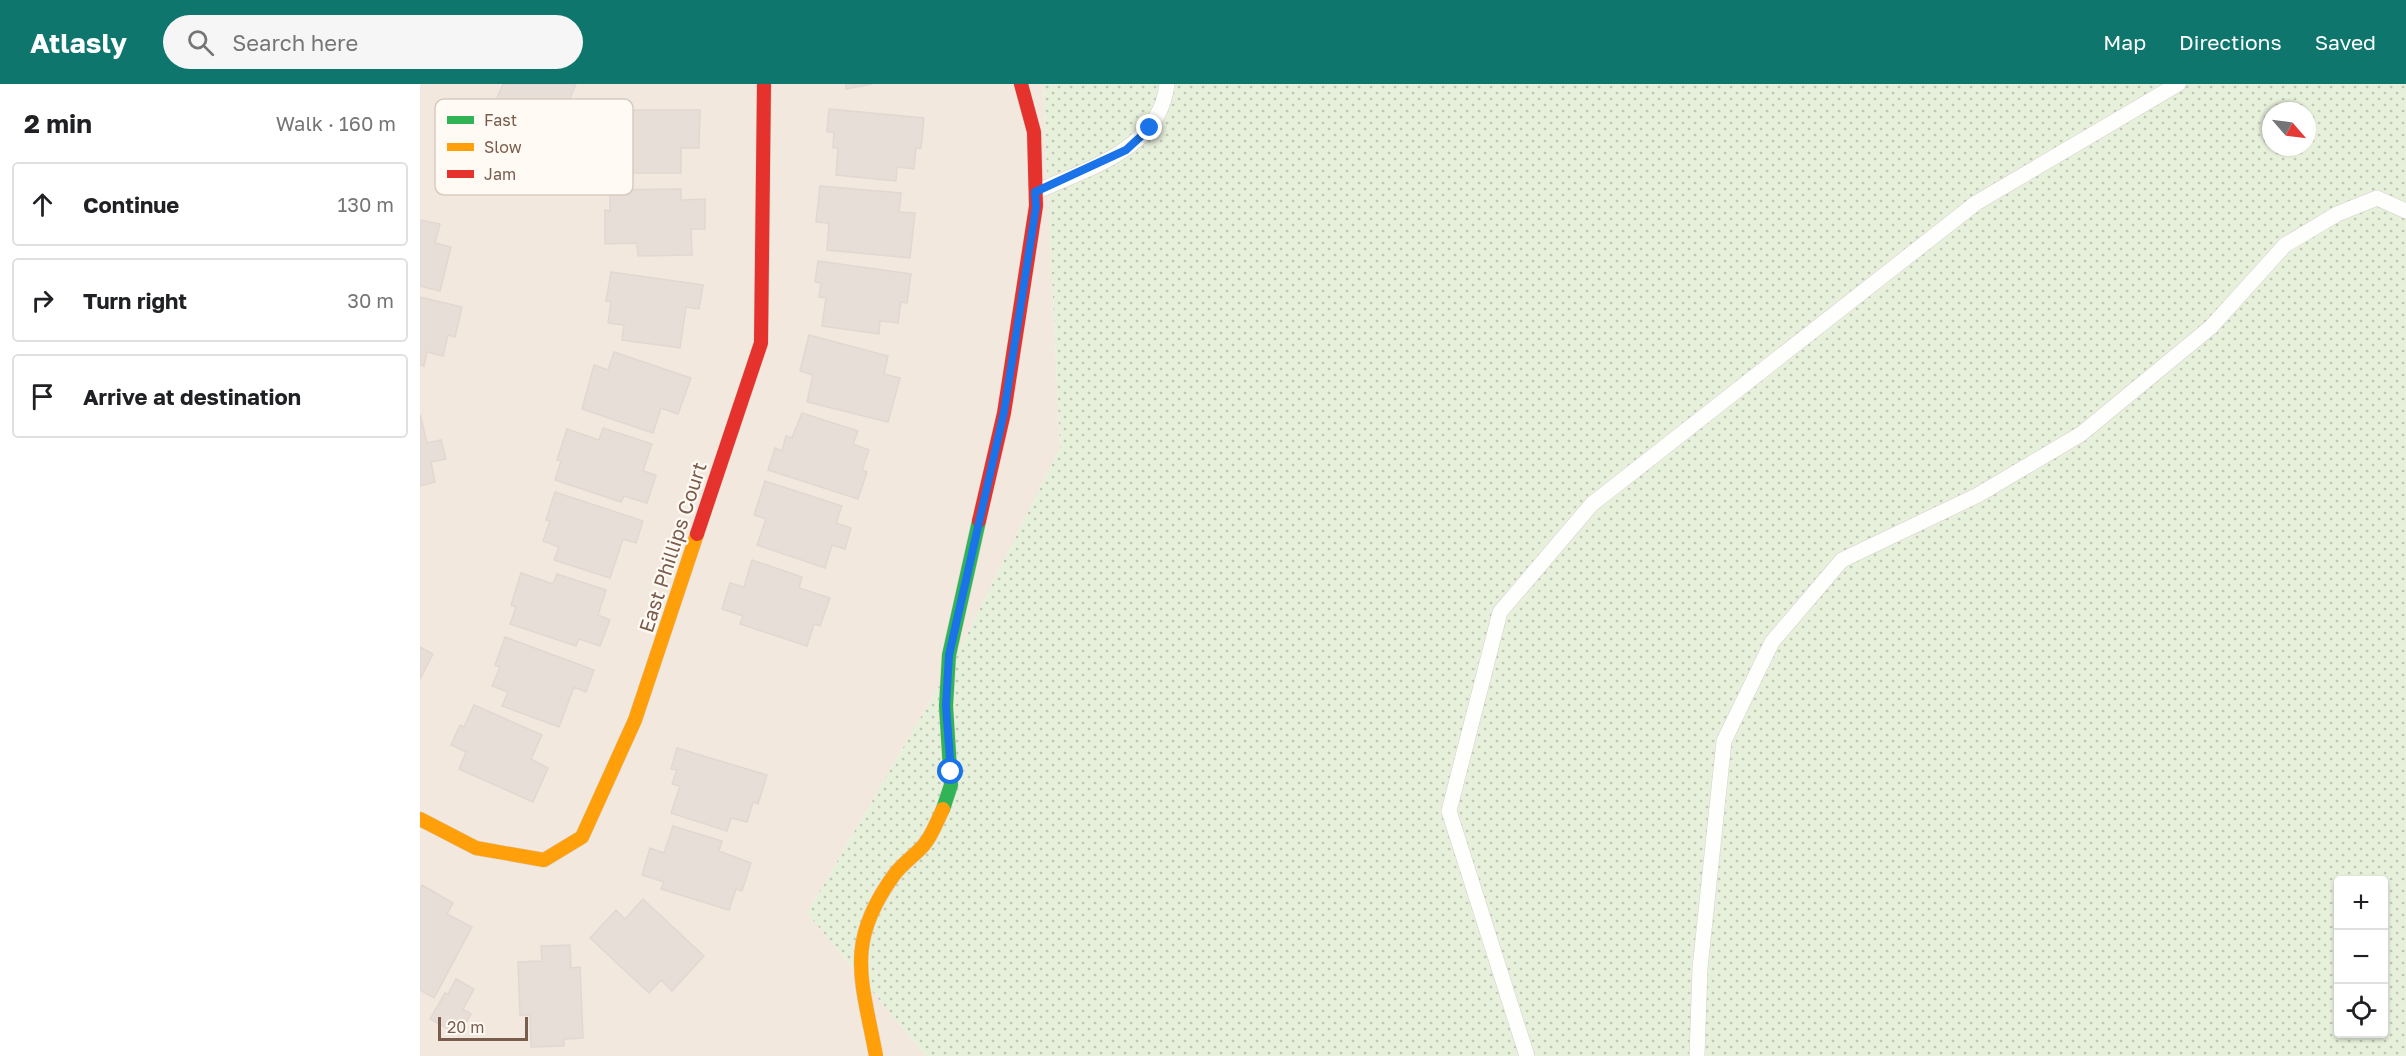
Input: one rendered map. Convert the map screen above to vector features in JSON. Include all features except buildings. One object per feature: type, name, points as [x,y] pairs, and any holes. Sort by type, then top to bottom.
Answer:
[{"type":"street","name":"East Phillips Court","points":[[420,819],[476,848],[544,861],[582,837],[635,720],[761,343],[764,84]]},
{"type":"street","points":[[876,1056],[860,964],[863,932],[876,902],[895,873],[925,844],[948,798],[951,785],[946,706],[949,655],[1004,412],[1036,207],[1034,132],[1021,84]]},
{"type":"lane","points":[[1035,192],[1126,150],[1150,128],[1166,98],[1167,84]]},
{"type":"lane","points":[[1527,1056],[1449,811],[1500,612],[1592,504],[1976,203],[2178,84]]},
{"type":"lane","points":[[1697,1056],[1700,968],[1724,741],[1772,642],[1842,560],[1978,495],[2081,434],[2211,327],[2285,245],[2337,214],[2377,198],[2406,211]]},
{"type":"shaded area","points":[[420,84],[1043,84],[1060,448],[954,660],[807,913],[926,1056],[420,1056]]},
{"type":"green space","points":[[1043,84],[2406,84],[2406,1056],[926,1056],[807,913],[954,660],[1060,448]]},
{"type":"traffic: fast","points":[[943,809],[951,785],[946,706],[949,655],[979,521]]},
{"type":"traffic: slow","points":[[420,819],[476,848],[544,860],[582,837],[635,720],[697,534]]},
{"type":"traffic: slow","points":[[876,1056],[862,984],[861,963],[868,922],[878,899],[894,875],[926,842],[943,809]]},
{"type":"traffic: jam","points":[[697,534],[761,343],[764,84]]},
{"type":"traffic: jam","points":[[979,521],[1004,413],[1036,206],[1034,132],[1021,84]]},
{"type":"route","points":[[951,772],[946,706],[949,655],[1004,412],[1036,207],[1035,192],[1126,150],[1150,128]]}]
